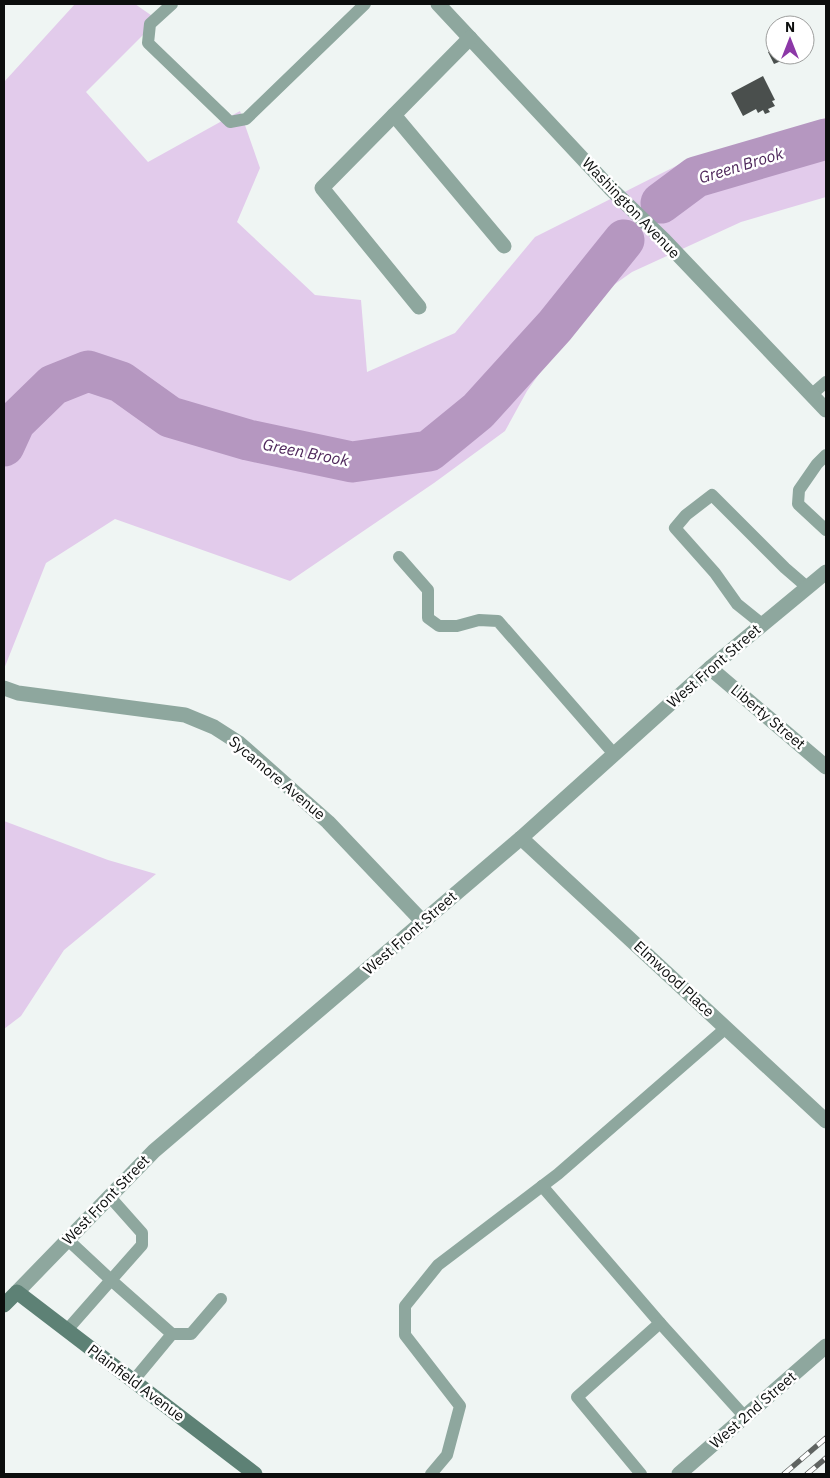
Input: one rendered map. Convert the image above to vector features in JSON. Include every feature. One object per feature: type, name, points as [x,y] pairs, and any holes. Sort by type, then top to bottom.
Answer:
[{"type":"main road","name":"West Front Street","points":[[4,1305],[17,1292]]},
{"type":"main road","name":"Plainfield Avenue","points":[[17,1292],[255,1474]]},
{"type":"street","name":"Washington Avenue","points":[[438,4],[610,188],[664,240],[826,410]]},
{"type":"street","points":[[418,307],[322,188],[470,38]]},
{"type":"street","points":[[394,115],[504,246]]},
{"type":"street","name":"West Front Street","points":[[17,1292],[154,1151],[521,838],[710,668],[826,572]]},
{"type":"street","name":"Liberty Street","points":[[710,668],[826,767]]},
{"type":"street","name":"Sycamore Avenue","points":[[4,688],[18,692],[185,715],[214,727],[239,743],[328,822],[423,922]]},
{"type":"street","name":"Elmwood Place","points":[[521,838],[826,1121]]},
{"type":"street","name":"West 2nd Street","points":[[679,1474],[826,1346]]},
{"type":"lane","points":[[172,4],[150,24],[148,43],[230,122],[246,119],[365,4]]},
{"type":"lane","points":[[811,395],[826,382]]},
{"type":"lane","points":[[826,455],[817,464],[799,490],[798,504],[826,530]]},
{"type":"lane","points":[[762,624],[737,604],[715,573],[675,528],[686,515],[712,495],[785,568],[807,587]]},
{"type":"lane","points":[[399,557],[428,590],[428,618],[439,626],[457,626],[479,620],[498,621],[614,754]]},
{"type":"lane","points":[[432,1474],[447,1455],[460,1406],[405,1335],[405,1306],[438,1265],[558,1174],[726,1028]]},
{"type":"lane","points":[[542,1186],[660,1323],[745,1417]]},
{"type":"lane","points":[[67,1330],[142,1245],[142,1233],[110,1197]]},
{"type":"lane","points":[[68,1240],[172,1334],[191,1334],[221,1299]]},
{"type":"lane","points":[[641,1474],[578,1397],[660,1323]]},
{"type":"lane","points":[[133,1381],[172,1334]]},
{"type":"shaded area","points":[[75,4],[135,4],[158,20],[86,92],[148,162],[240,111],[260,168],[237,222],[315,295],[361,300],[367,372],[455,333],[535,237],[684,162],[826,118],[826,197],[741,222],[632,272],[591,301],[527,391],[505,431],[434,483],[290,581],[115,519],[46,563],[4,669],[4,82]]},
{"type":"shaded area","points":[[4,821],[108,860],[156,874],[64,950],[21,1016],[4,1029]]},
{"type":"building","points":[[763,76],[775,100],[772,101],[775,106],[768,109],[770,112],[765,114],[763,110],[758,113],[756,109],[743,116],[731,93]]},
{"type":"waterway","name":"Green Brook","points":[[661,203],[696,177],[826,139]]},
{"type":"waterway","name":"Green Brook","points":[[4,446],[15,422],[53,385],[88,371],[121,382],[170,417],[248,440],[352,462],[429,451],[478,411],[555,326],[624,240]]},
{"type":"railway","points":[[784,1474],[826,1438]]},
{"type":"railway","points":[[807,1474],[826,1458]]}]
